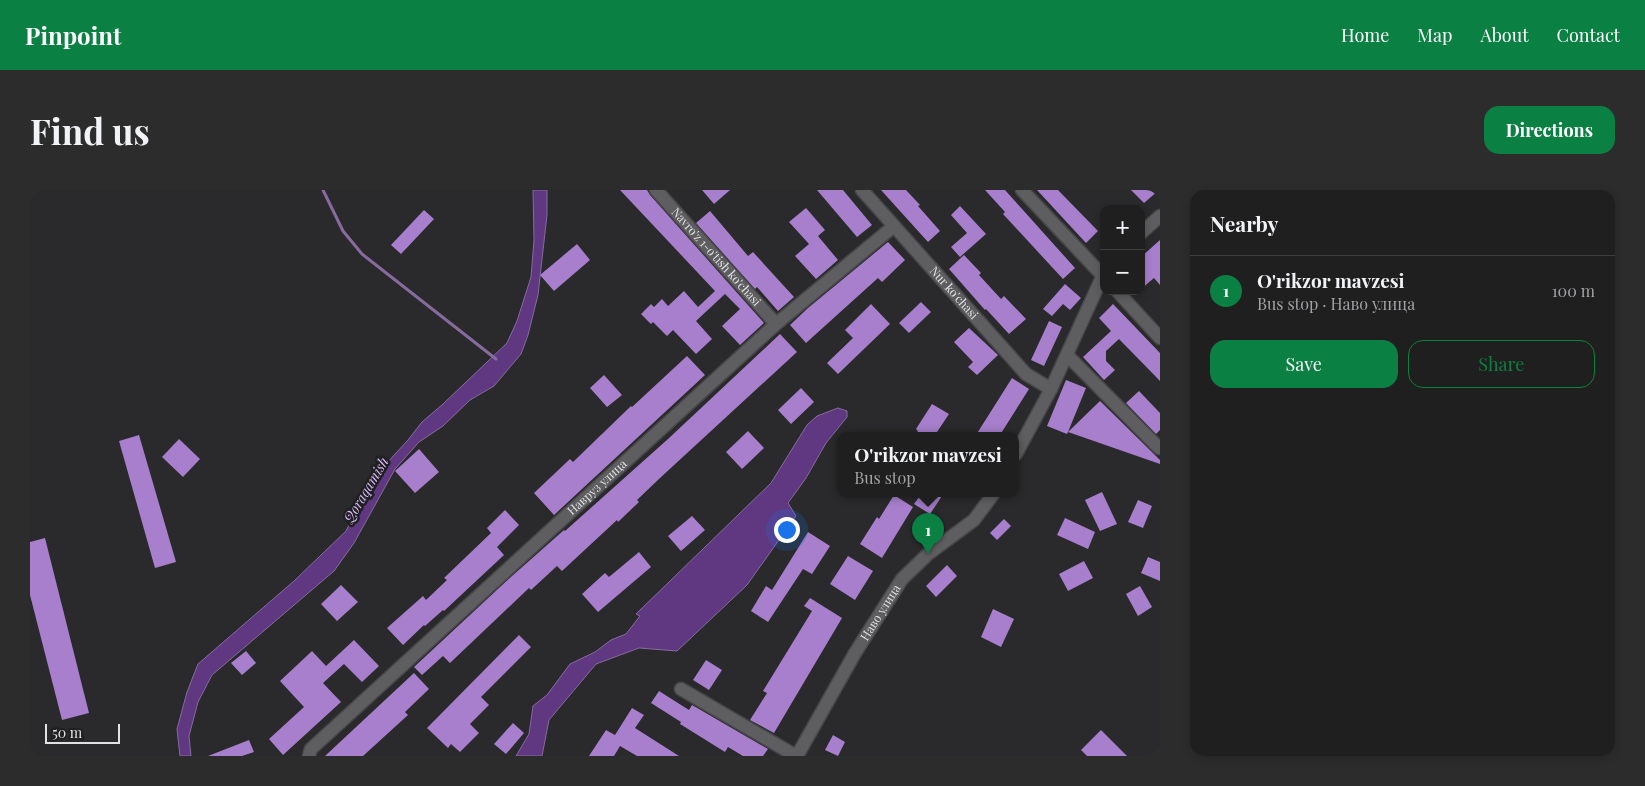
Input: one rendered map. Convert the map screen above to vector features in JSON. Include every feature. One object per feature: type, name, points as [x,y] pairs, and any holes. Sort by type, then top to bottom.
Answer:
[{"type":"street","name":"Nur ko'chasi","points":[[862,190],[1026,374],[1051,389]]},
{"type":"street","points":[[1022,190],[1100,272]]},
{"type":"street","name":"Navro'z 1-o'tish ko'chasi","points":[[664,192],[776,324]]},
{"type":"street","points":[[1145,229],[1160,216]]},
{"type":"street","name":"Навруз улица","points":[[309,756],[311,749],[776,324],[894,226]]},
{"type":"street","points":[[1019,448],[1051,389],[1100,282]]},
{"type":"street","points":[[1121,295],[1160,338]]},
{"type":"street","points":[[1067,354],[1159,448]]},
{"type":"street","name":"Наво улица","points":[[796,756],[855,653],[902,579],[928,554],[974,520],[991,497]]},
{"type":"street","points":[[681,689],[796,756]]},
{"type":"shaded area","points":[[533,190],[547,190],[547,215],[538,295],[521,354],[494,386],[470,400],[443,426],[419,442],[395,469],[354,543],[334,571],[212,675],[198,702],[189,736],[191,756],[180,756],[177,729],[187,692],[198,664],[294,581],[346,531],[374,477],[422,422],[507,343],[517,321],[531,277],[534,240]]},
{"type":"shaded area","points":[[838,408],[847,411],[847,417],[826,443],[806,478],[788,503],[796,516],[747,585],[677,651],[639,648],[596,664],[549,720],[542,756],[516,756],[529,734],[533,706],[547,695],[570,664],[595,652],[611,640],[626,634],[640,616],[636,614],[771,483],[807,425],[817,416]]},
{"type":"building","points":[[620,190],[647,190],[764,323],[740,345],[722,326],[740,309],[725,294],[696,321],[712,339],[696,354],[673,330],[667,336],[653,322],[651,324],[641,314],[651,304],[654,307],[662,299],[668,306],[684,291],[698,307],[715,291]]},
{"type":"building","points":[[702,190],[730,190],[714,204]]},
{"type":"building","points":[[817,190],[843,190],[872,225],[857,237]]},
{"type":"building","points":[[881,190],[906,190],[940,231],[928,242]]},
{"type":"building","points":[[985,190],[1005,190],[1075,268],[1063,279],[1003,214],[1005,212]]},
{"type":"building","points":[[1037,190],[1058,190],[1098,231],[1086,243]]},
{"type":"building","points":[[1131,190],[1159,190],[1144,203]]},
{"type":"building","points":[[960,206],[986,234],[960,257],[951,247],[967,233],[951,215]]},
{"type":"building","points":[[806,208],[825,230],[818,236],[838,260],[816,279],[795,256],[809,244],[789,222]]},
{"type":"building","points":[[424,210],[434,219],[401,254],[391,245]]},
{"type":"building","points":[[710,211],[748,256],[753,252],[794,297],[778,311],[757,287],[755,289],[696,223]]},
{"type":"building","points":[[1160,240],[1160,285],[1154,278],[1145,286],[1145,253]]},
{"type":"building","points":[[888,242],[905,260],[882,282],[878,278],[806,343],[790,325]]},
{"type":"building","points":[[577,244],[590,260],[554,291],[540,275]]},
{"type":"building","points":[[964,255],[1001,299],[1004,296],[1026,319],[1009,334],[949,269]]},
{"type":"building","points":[[1065,284],[1081,298],[1070,310],[1063,304],[1052,316],[1043,309]]},
{"type":"building","points":[[921,302],[931,312],[909,333],[899,323]]},
{"type":"building","points":[[871,304],[890,324],[838,374],[827,363],[853,338],[845,330]]},
{"type":"building","points":[[1113,304],[1160,353],[1160,381],[1119,339],[1106,351],[1106,361],[1115,370],[1104,380],[1083,357],[1111,331],[1099,318]]},
{"type":"building","points":[[1049,321],[1062,327],[1044,366],[1031,360]]},
{"type":"building","points":[[969,328],[998,355],[977,375],[968,367],[973,362],[954,342]]},
{"type":"building","points":[[780,334],[797,352],[660,478],[618,522],[617,520],[562,571],[557,566],[531,590],[529,588],[450,663],[443,656],[422,675],[414,667],[512,576],[668,439]]},
{"type":"building","points":[[687,356],[705,375],[554,515],[534,493],[570,459],[573,462],[631,406]]},
{"type":"building","points":[[604,375],[622,395],[607,407],[590,388]]},
{"type":"building","points":[[1012,378],[1029,389],[1002,432],[978,432]]},
{"type":"building","points":[[1066,380],[1086,388],[1067,434],[1047,426]]},
{"type":"building","points":[[801,388],[814,402],[791,424],[778,410]]},
{"type":"building","points":[[1139,391],[1160,413],[1160,430],[1156,434],[1126,403]]},
{"type":"building","points":[[1100,401],[1160,460],[1160,464],[1068,432]]},
{"type":"building","points":[[932,404],[949,414],[937,432],[917,432],[916,429]]},
{"type":"building","points":[[748,431],[764,448],[742,469],[726,452]]},
{"type":"building","points":[[139,435],[176,562],[155,568],[119,441]]},
{"type":"building","points":[[179,439],[200,459],[183,477],[162,457]]},
{"type":"building","points":[[419,449],[439,472],[415,493],[395,471]]},
{"type":"building","points":[[1102,492],[1117,524],[1100,531],[1085,500]]},
{"type":"building","points":[[893,497],[897,497],[913,507],[882,558],[860,544],[877,517],[879,519]]},
{"type":"building","points":[[919,497],[941,497],[930,514],[914,504]]},
{"type":"building","points":[[1138,500],[1152,506],[1143,528],[1128,522]]},
{"type":"building","points":[[505,510],[519,525],[497,547],[504,555],[444,611],[424,625],[403,645],[387,628],[423,596],[426,600],[447,580],[444,578],[491,533],[487,528]]},
{"type":"building","points":[[692,516],[705,530],[681,551],[668,536]]},
{"type":"building","points":[[1065,518],[1095,532],[1088,549],[1057,535]]},
{"type":"building","points":[[1004,519],[1011,526],[997,540],[990,533]]},
{"type":"building","points":[[808,532],[830,546],[812,574],[803,569],[768,622],[751,611],[766,586],[772,590]]},
{"type":"building","points":[[45,538],[89,713],[62,720],[30,595],[30,542]]},
{"type":"building","points":[[639,552],[651,567],[598,612],[582,594],[605,573],[609,577]]},
{"type":"building","points":[[848,556],[873,571],[855,600],[830,584]]},
{"type":"building","points":[[1148,557],[1160,562],[1160,581],[1141,573]]},
{"type":"building","points":[[1084,561],[1093,578],[1068,591],[1059,574]]},
{"type":"building","points":[[947,565],[957,576],[936,597],[926,586]]},
{"type":"building","points":[[341,585],[358,602],[337,621],[321,604]]},
{"type":"building","points":[[1140,586],[1152,607],[1138,616],[1126,594]]},
{"type":"building","points":[[810,598],[842,618],[774,733],[750,720],[767,693],[763,691],[812,611],[804,606]]},
{"type":"building","points":[[993,609],[1014,619],[1001,647],[981,637]]},
{"type":"building","points":[[519,635],[531,647],[481,697],[489,705],[470,724],[479,733],[460,752],[451,744],[448,748],[427,728]]},
{"type":"building","points":[[354,640],[379,666],[362,682],[344,664],[323,683],[341,702],[283,755],[269,739],[304,707],[280,681],[312,651],[326,666]]},
{"type":"building","points":[[246,651],[256,663],[242,675],[231,663]]},
{"type":"building","points":[[706,660],[722,670],[709,690],[693,680]]},
{"type":"building","points":[[414,673],[429,689],[405,712],[408,715],[363,756],[325,756]]},
{"type":"building","points":[[659,691],[689,710],[692,705],[768,749],[763,756],[743,756],[728,747],[725,752],[651,703]]},
{"type":"building","points":[[632,708],[644,715],[635,728],[679,756],[637,756],[620,746],[614,756],[589,756],[606,730],[615,735]]},
{"type":"building","points":[[513,723],[524,733],[506,754],[494,744]]},
{"type":"building","points":[[1101,730],[1127,756],[1087,756],[1081,750]]},
{"type":"building","points":[[833,735],[845,742],[838,756],[825,750]]},
{"type":"building","points":[[249,740],[254,752],[242,756],[208,756]]},
{"type":"waterway","points":[[323,190],[343,231],[362,254],[496,359]]},
{"type":"place","name":"O'rikzor mavzesi","points":[[928,554]]},
{"type":"water label","name":"Qoraqamish","points":[[366,490]]}]
